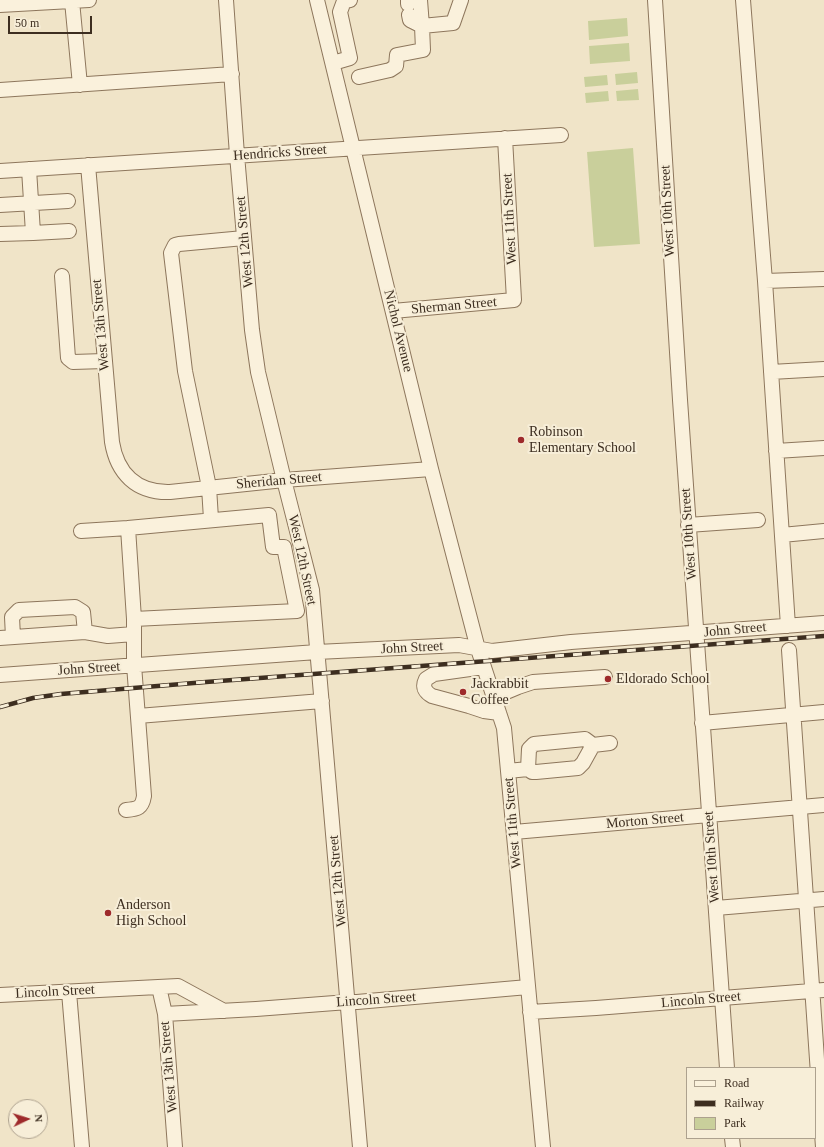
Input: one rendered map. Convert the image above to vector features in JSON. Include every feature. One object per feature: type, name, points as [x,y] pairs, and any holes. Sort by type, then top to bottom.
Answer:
[{"type":"street","points":[[0,5],[80,0],[80,85]]},
{"type":"street","name":"West 12th Street","points":[[226,0],[244,238],[252,330],[258,372],[312,590],[360,1147]]},
{"type":"street","name":"Nichol Avenue","points":[[317,0],[431,469],[481,659]]},
{"type":"street","points":[[333,63],[350,58],[340,12],[344,1],[350,0]]},
{"type":"street","points":[[422,26],[453,23],[461,0]]},
{"type":"street","name":"West 10th Street","points":[[655,0],[688,525],[727,1067]]},
{"type":"street","points":[[743,0],[765,282],[788,626]]},
{"type":"street","points":[[359,77],[390,70],[396,66],[397,55],[423,50],[422,26],[411,5]]},
{"type":"street","points":[[326,38],[344,32]]},
{"type":"street","points":[[0,90],[232,74]]},
{"type":"street","name":"Hendricks Street","points":[[0,171],[561,135]]},
{"type":"street","name":"West 11th Street","points":[[505,138],[514,300]]},
{"type":"street","name":"West 13th Street","points":[[88,165],[112,442],[114,455],[122,470],[130,479]]},
{"type":"street","points":[[29,169],[33,233]]},
{"type":"street","points":[[0,205],[68,201]]},
{"type":"street","points":[[0,234],[69,231]]},
{"type":"street","points":[[211,519],[210,487],[185,371],[171,253],[175,245],[179,244],[244,238]]},
{"type":"street","points":[[62,276],[68,358],[73,362],[104,361]]},
{"type":"street","points":[[765,282],[824,279]]},
{"type":"street","name":"Sherman Street","points":[[393,311],[514,300]]},
{"type":"street","points":[[771,372],[824,368]]},
{"type":"street","points":[[776,451],[824,448]]},
{"type":"street","name":"Sheridan Street","points":[[130,479],[142,487],[154,491],[165,492],[284,480],[431,469]]},
{"type":"street","points":[[81,531],[269,515],[273,547],[284,547],[297,611],[134,620]]},
{"type":"street","points":[[688,525],[758,520]]},
{"type":"street","points":[[126,810],[138,808],[143,803],[144,796],[134,666],[134,620],[128,528]]},
{"type":"street","points":[[782,535],[824,532]]},
{"type":"street","points":[[85,632],[83,612],[75,607],[19,610],[12,617],[7,637],[85,632],[108,636],[134,634]]},
{"type":"street","name":"John Street","points":[[0,675],[317,652],[459,645],[481,659],[492,651],[571,642],[824,623]]},
{"type":"street","points":[[789,650],[806,901],[818,990],[818,1123],[823,1147]]},
{"type":"street","points":[[481,659],[434,674],[424,682],[425,690],[432,696],[484,711],[499,713]]},
{"type":"street","name":"West 11th Street","points":[[481,659],[504,728],[530,1012]]},
{"type":"street","points":[[494,697],[518,686],[533,682],[605,677]]},
{"type":"street","points":[[138,716],[322,701]]},
{"type":"street","points":[[702,722],[824,712]]},
{"type":"street","points":[[528,769],[529,749],[534,744],[585,739],[593,745],[610,743]]},
{"type":"street","points":[[508,771],[528,769],[532,772],[536,772],[578,768],[583,763],[593,745]]},
{"type":"street","name":"Morton Street","points":[[514,832],[824,805]]},
{"type":"street","points":[[716,908],[824,899]]},
{"type":"street","name":"Lincoln Street","points":[[0,995],[178,986],[225,1011]]},
{"type":"street","name":"West 13th Street","points":[[159,987],[165,1014],[175,1147]]},
{"type":"street","name":"Lincoln Street","points":[[165,1014],[256,1010],[528,987]]},
{"type":"street","name":"Lincoln Street","points":[[530,1012],[603,1008],[818,990]]},
{"type":"street","points":[[69,992],[82,1147]]},
{"type":"street","points":[[530,1012],[543,1147]]},
{"type":"green space","points":[[627,18],[628,36],[589,40],[588,21]]},
{"type":"green space","points":[[629,43],[630,61],[590,64],[589,46]]},
{"type":"green space","points":[[637,72],[638,83],[616,85],[615,74]]},
{"type":"green space","points":[[607,75],[608,85],[585,87],[584,77]]},
{"type":"green space","points":[[638,89],[639,100],[617,101],[616,91]]},
{"type":"green space","points":[[608,91],[609,101],[586,103],[585,93]]},
{"type":"green space","points":[[633,148],[640,244],[594,247],[587,152]]},
{"type":"railway","points":[[0,707],[33,698],[61,694],[824,636]]},
{"type":"place","name":"Robinson Elementary School","points":[[521,440]]},
{"type":"place","name":"Eldorado School","points":[[608,679]]},
{"type":"place","name":"Jackrabbit Coffee","points":[[463,692]]},
{"type":"place","name":"Anderson High School","points":[[108,913]]}]
